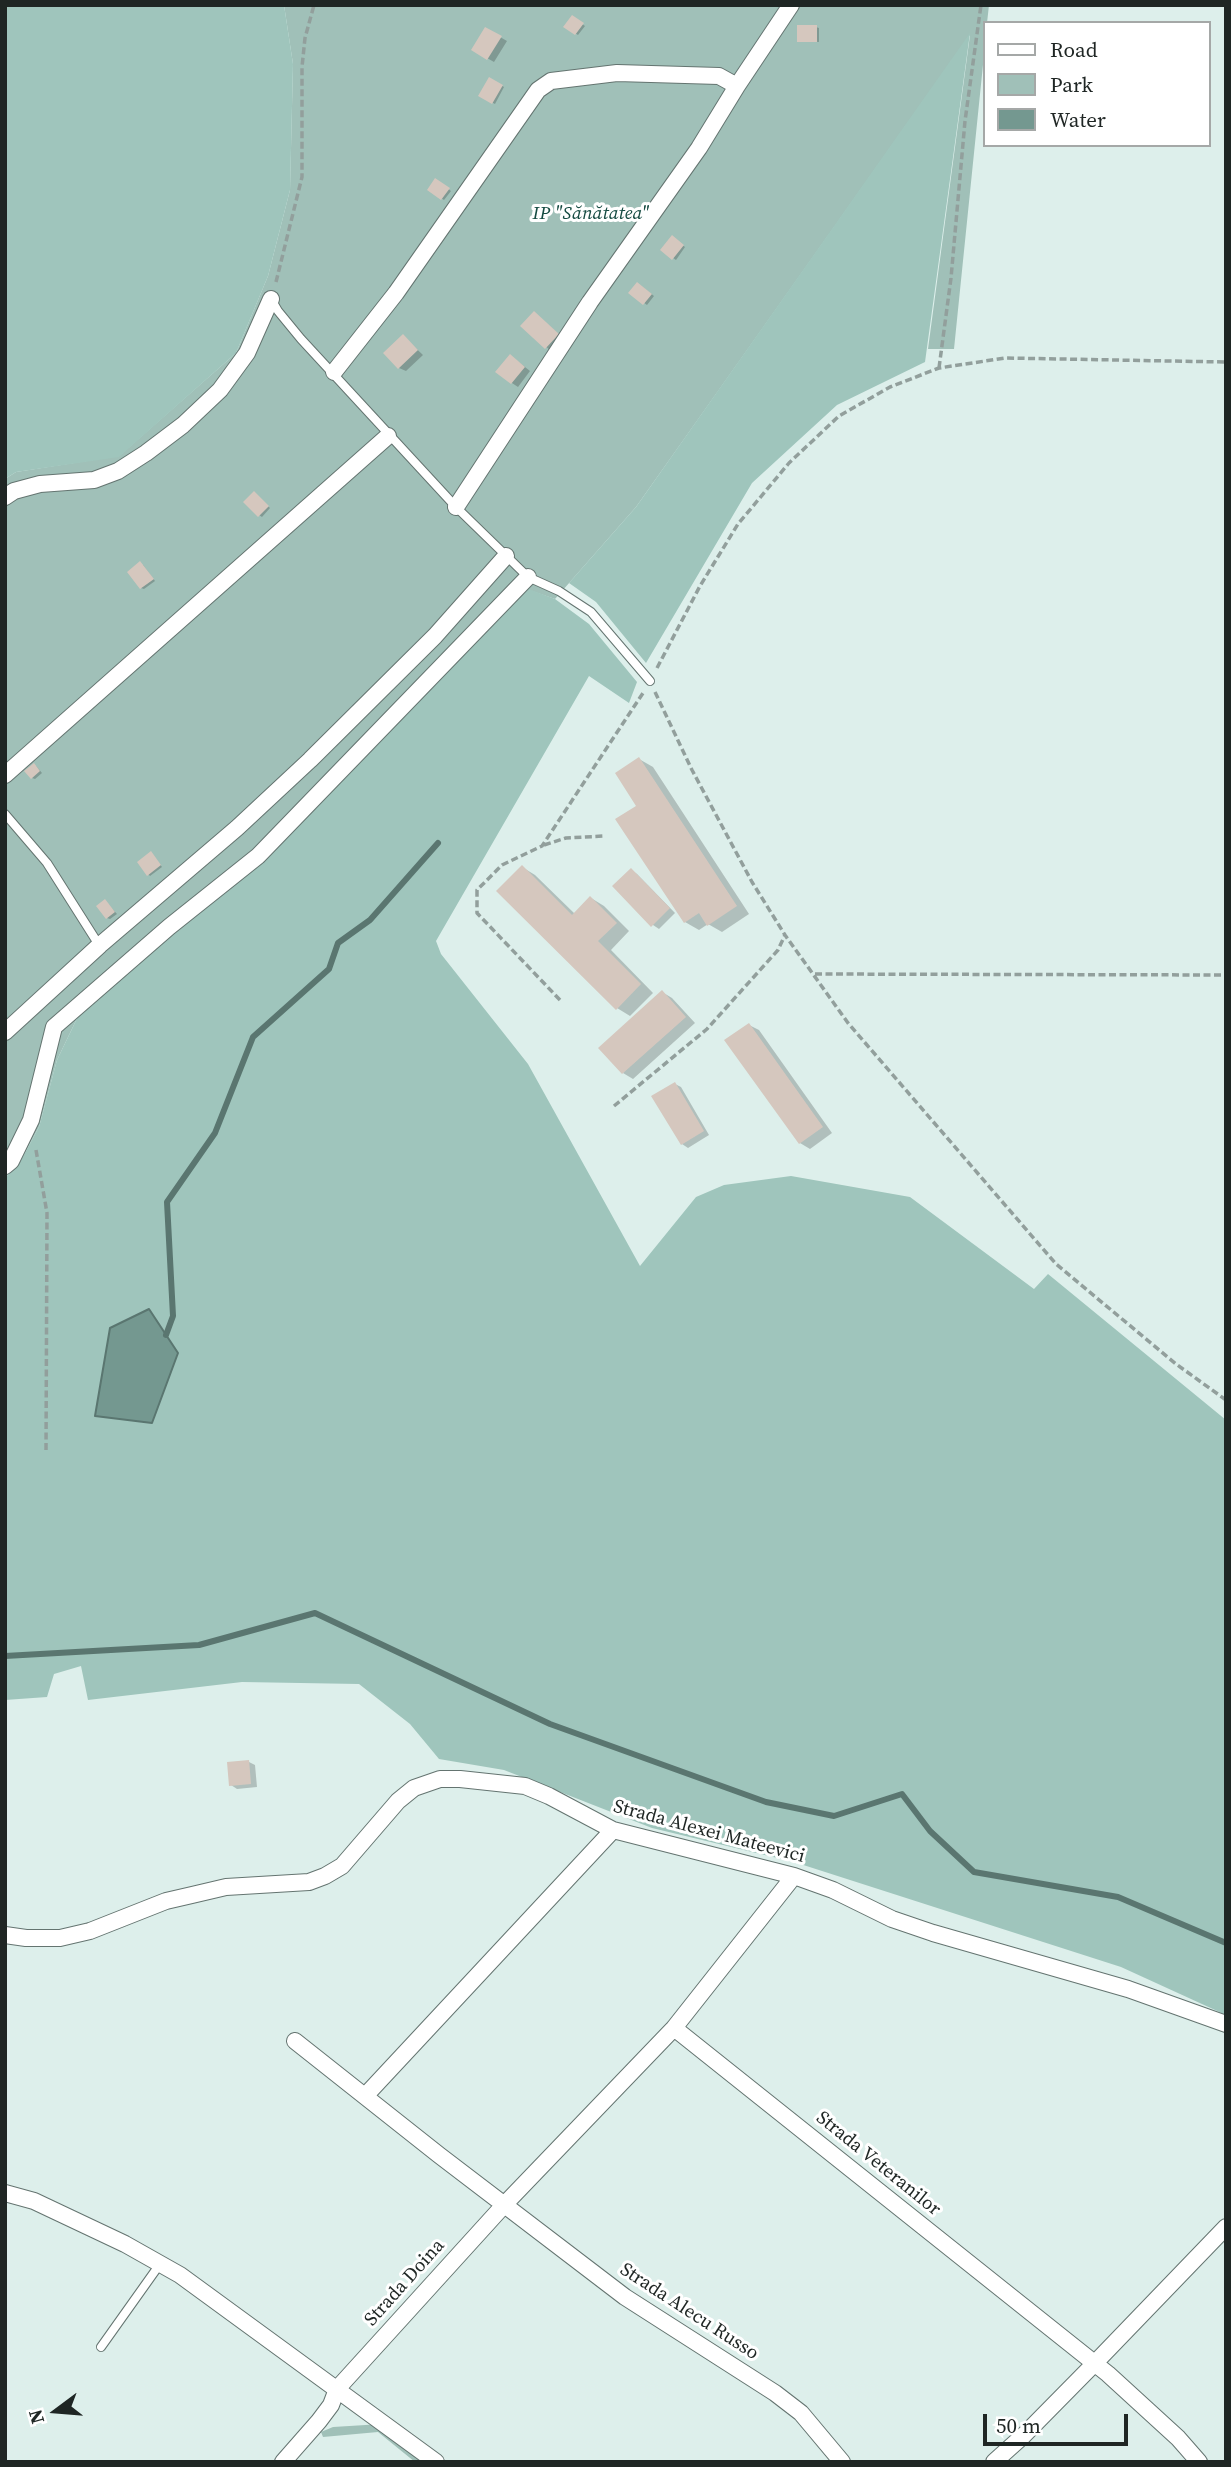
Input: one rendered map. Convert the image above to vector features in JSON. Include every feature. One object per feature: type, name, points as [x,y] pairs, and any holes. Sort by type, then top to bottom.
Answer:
[{"type":"street","points":[[456,507],[590,302],[699,148],[791,5]]},
{"type":"street","points":[[334,372],[396,293],[538,90],[551,81],[617,73],[719,76],[737,86]]},
{"type":"street","points":[[5,497],[14,491],[40,484],[94,480],[118,471],[146,453],[183,425],[220,390],[247,353],[271,299]]},
{"type":"street","points":[[5,775],[388,436]]},
{"type":"street","points":[[5,1032],[237,828],[310,760],[435,636],[506,556]]},
{"type":"street","points":[[5,1166],[11,1161],[31,1120],[54,1027],[169,927],[258,856],[528,577]]},
{"type":"street","name":"Strada Alexei Mateevici","points":[[5,1935],[60,1938],[90,1931],[166,1901],[226,1887],[309,1882],[325,1877],[357,1852],[407,1793],[423,1783],[440,1779],[460,1779],[525,1786],[612,1830],[794,1876],[833,1890],[892,1919],[1128,1989],[1226,2024]]},
{"type":"street","points":[[366,2095],[612,1830]]},
{"type":"street","points":[[504,2206],[674,2028],[794,1876]]},
{"type":"street","name":"Strada Veteranilor","points":[[674,2028],[1094,2364],[1142,2405],[1199,2462]]},
{"type":"street","name":"Strada Alecu Russo","points":[[295,2041],[504,2206],[625,2297],[775,2393],[800,2413],[842,2462]]},
{"type":"street","points":[[5,2193],[34,2201],[160,2263],[217,2301],[436,2462]]},
{"type":"street","name":"Strada Doina","points":[[283,2462],[331,2405],[337,2389],[504,2206]]},
{"type":"street","points":[[994,2462],[1024,2435],[1226,2227]]},
{"type":"lane","points":[[271,299],[293,330],[456,507],[528,577],[559,591],[591,612],[650,681]]},
{"type":"lane","points":[[5,814],[47,863],[100,946]]},
{"type":"lane","points":[[101,2347],[160,2263]]},
{"type":"path","points":[[271,299],[302,177],[302,66],[305,38],[314,5]]},
{"type":"path","points":[[939,368],[951,278],[965,121],[981,5]]},
{"type":"path","points":[[542,846],[636,708],[700,586],[738,524],[789,463],[839,416],[890,387],[939,368],[1005,358],[1226,362]]},
{"type":"path","points":[[650,681],[752,882],[785,935],[848,1023],[1056,1264],[1176,1364],[1226,1400]]},
{"type":"path","points":[[559,1000],[477,913],[477,890],[502,864],[542,846],[566,838],[604,836]]},
{"type":"path","points":[[614,1106],[707,1029],[778,950],[785,935]]},
{"type":"path","points":[[813,974],[1226,975]]},
{"type":"path","points":[[31,1120],[47,1213],[46,1452]]},
{"type":"green space","name":"IP \"Sănătatea\"","points":[[284,5],[989,5],[987,21],[982,21],[982,75],[954,349],[928,349],[970,35],[636,507],[555,599],[526,589],[261,864],[83,1006],[57,1060],[39,1127],[19,1164],[5,1178],[5,479],[16,472],[119,456],[236,353],[268,276],[290,190],[293,64]]},
{"type":"green space","points":[[382,2424],[426,2462],[415,2462],[378,2432],[323,2437],[321,2432],[333,2427]]},
{"type":"shaded area","points":[[5,5],[284,5],[293,64],[290,190],[268,276],[236,353],[119,457],[16,472],[5,479]]},
{"type":"shaded area","points":[[970,33],[925,362],[837,405],[752,483],[646,663],[596,602],[569,583],[636,507]]},
{"type":"shaded area","points":[[526,588],[555,599],[589,624],[637,682],[629,703],[589,676],[436,941],[441,954],[528,1064],[640,1266],[696,1197],[724,1185],[791,1176],[910,1197],[1034,1289],[1048,1274],[1226,1420],[1226,2015],[1121,1967],[794,1862],[652,1828],[504,1770],[439,1759],[410,1724],[359,1684],[242,1682],[88,1700],[81,1666],[54,1674],[47,1697],[5,1700],[5,1178],[19,1164],[39,1127],[57,1060],[83,1006],[261,864]]},
{"type":"water","points":[[149,1309],[178,1353],[152,1423],[95,1416],[110,1328]]},
{"type":"building","points":[[572,15],[584,23],[575,35],[563,27]]},
{"type":"building","points":[[797,25],[817,25],[817,42],[797,42]]},
{"type":"building","points":[[485,27],[502,36],[487,60],[471,50]]},
{"type":"building","points":[[489,77],[503,85],[492,104],[478,96]]},
{"type":"building","points":[[435,178],[450,188],[441,200],[427,190]]},
{"type":"building","points":[[672,235],[684,245],[672,260],[660,250]]},
{"type":"building","points":[[637,282],[652,294],[643,305],[628,293]]},
{"type":"building","points":[[534,311],[559,334],[545,349],[520,326]]},
{"type":"building","points":[[403,334],[418,350],[398,369],[383,353]]},
{"type":"building","points":[[510,354],[525,367],[511,384],[495,372]]},
{"type":"building","points":[[254,491],[269,506],[258,517],[243,502]]},
{"type":"building","points":[[140,561],[154,579],[140,589],[127,572]]},
{"type":"building","points":[[639,757],[737,906],[707,926],[699,913],[684,923],[615,819],[636,806],[615,773]]},
{"type":"building","points":[[34,763],[40,771],[31,779],[24,771]]},
{"type":"building","points":[[151,851],[161,865],[147,876],[137,862]]},
{"type":"building","points":[[522,865],[572,915],[590,896],[617,923],[598,941],[641,984],[616,1010],[496,891]]},
{"type":"building","points":[[631,868],[670,908],[651,927],[612,886]]},
{"type":"building","points":[[105,899],[115,912],[106,919],[96,906]]},
{"type":"building","points":[[662,990],[686,1017],[622,1074],[598,1048]]},
{"type":"building","points":[[749,1023],[823,1127],[799,1144],[724,1040]]},
{"type":"building","points":[[675,1082],[704,1131],[681,1145],[651,1096]]},
{"type":"building","points":[[249,1760],[251,1784],[229,1786],[227,1762]]},
{"type":"waterway","points":[[166,1335],[173,1316],[167,1202],[215,1133],[253,1037],[329,969],[338,943],[370,920],[438,843]]},
{"type":"waterway","points":[[5,1656],[199,1645],[315,1613],[550,1724],[766,1802],[834,1816],[902,1794],[930,1831],[974,1872],[1118,1897],[1226,1943]]}]
